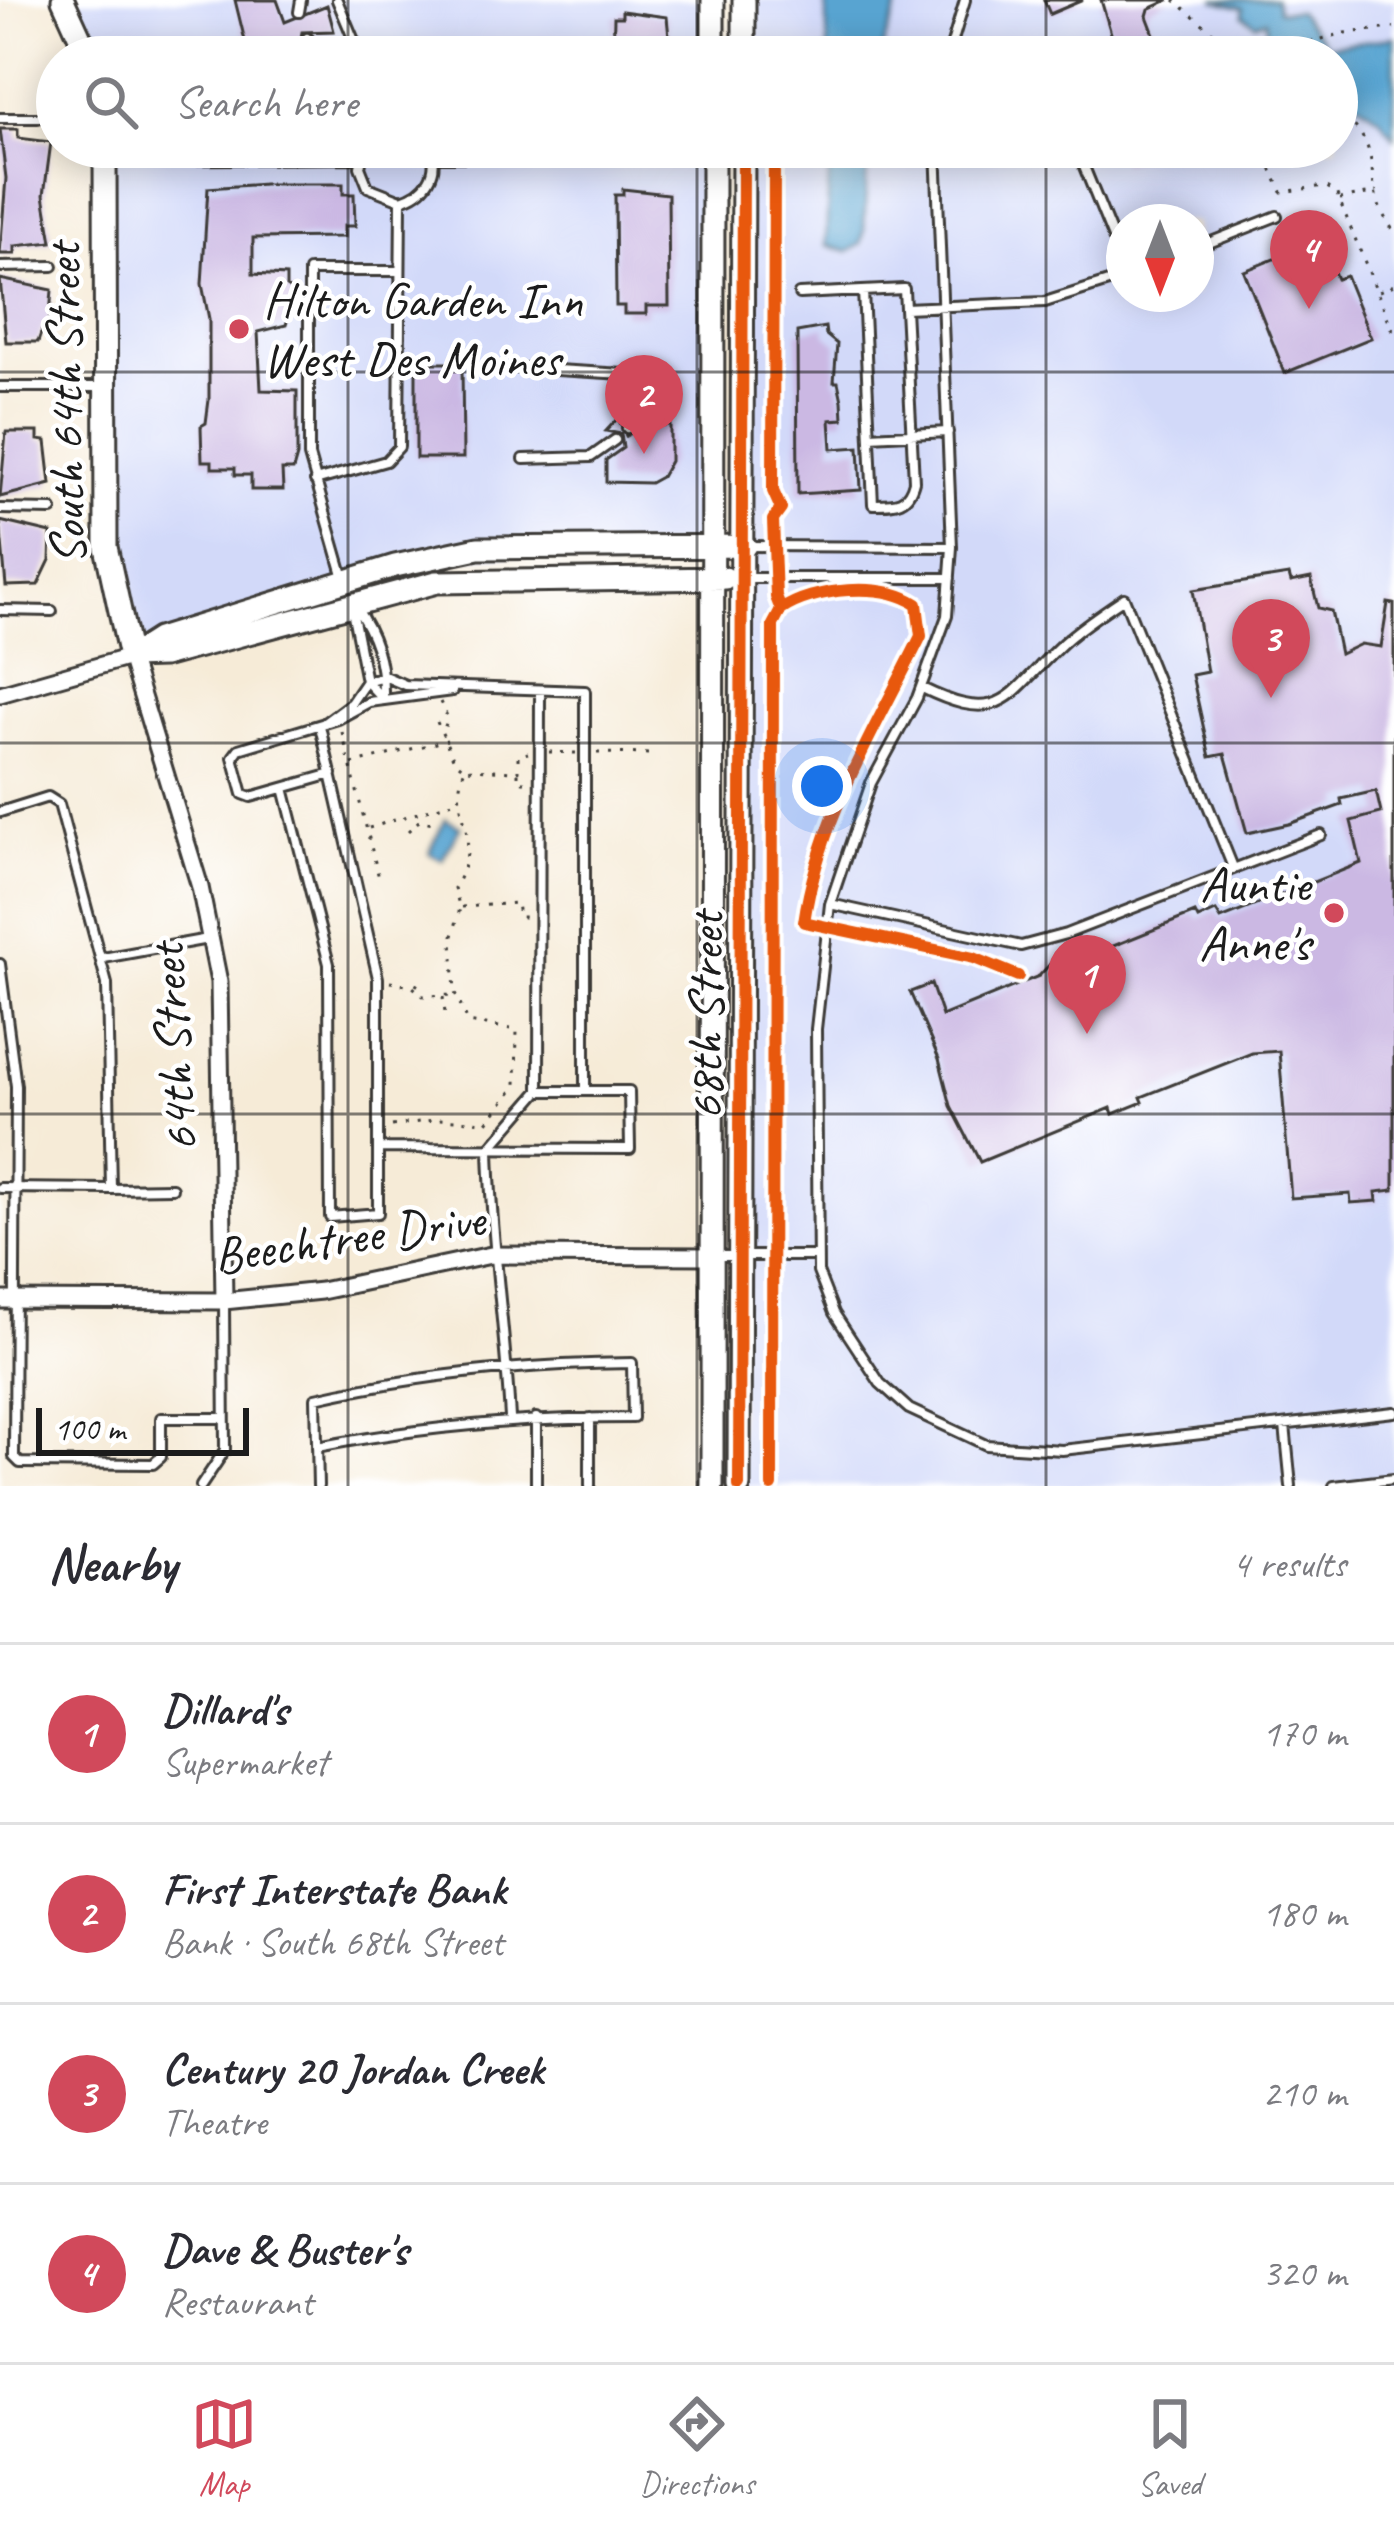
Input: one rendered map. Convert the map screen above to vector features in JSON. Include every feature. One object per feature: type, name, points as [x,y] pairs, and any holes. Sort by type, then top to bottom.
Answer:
[{"type":"street","points":[[64,0],[80,36]]},
{"type":"street","points":[[713,0],[713,36]]},
{"type":"street","points":[[744,0],[744,36]]},
{"type":"street","name":"South 64th Street","points":[[106,168],[106,547],[130,657]]},
{"type":"street","name":"68th Street","points":[[712,1486],[713,168]]},
{"type":"street","name":"68th Street","points":[[740,1486],[743,168]]},
{"type":"street","points":[[0,694],[130,657],[163,656],[478,548],[745,546]]},
{"type":"street","points":[[348,592],[493,578],[745,578]]},
{"type":"street","name":"64th Street","points":[[130,657],[210,939],[223,1024],[224,1301]]},
{"type":"street","name":"Beechtree Drive","points":[[8,1300],[224,1301],[321,1291],[491,1255],[709,1256]]},
{"type":"lane","points":[[299,12],[301,0]]},
{"type":"lane","points":[[338,0],[352,36]]},
{"type":"lane","points":[[954,36],[965,0]]},
{"type":"lane","points":[[0,118],[36,118]]},
{"type":"lane","points":[[363,168],[368,187],[386,199],[400,200],[421,191],[430,180],[431,168]]},
{"type":"lane","points":[[937,168],[950,578],[946,616],[922,688],[871,783],[830,904],[816,1030],[816,1256],[834,1312],[880,1383],[909,1409],[968,1439],[1004,1449],[1062,1450],[1394,1412]]},
{"type":"lane","points":[[1085,168],[1106,221]]},
{"type":"lane","points":[[315,482],[397,453],[400,200]]},
{"type":"lane","points":[[1214,241],[1277,216]]},
{"type":"lane","points":[[0,267],[53,266]]},
{"type":"lane","points":[[309,293],[309,271],[400,271]]},
{"type":"lane","points":[[905,308],[1053,301],[1106,283]]},
{"type":"lane","points":[[799,294],[904,289],[912,488],[904,501],[885,504],[873,504],[863,291]]},
{"type":"lane","points":[[309,309],[309,456],[348,592],[366,680],[382,699]]},
{"type":"lane","points":[[523,368],[624,374],[642,395],[639,415],[627,428]]},
{"type":"lane","points":[[0,387],[107,387]]},
{"type":"lane","points":[[870,436],[948,432]]},
{"type":"lane","points":[[524,459],[591,457],[615,440]]},
{"type":"lane","points":[[0,509],[52,510]]},
{"type":"lane","points":[[745,546],[952,547]]},
{"type":"lane","points":[[745,578],[950,578]]},
{"type":"lane","points":[[348,592],[368,625],[383,676],[382,699]]},
{"type":"lane","points":[[922,688],[969,708],[998,704],[1016,694],[1061,644],[1124,598],[1232,865]]},
{"type":"lane","points":[[0,610],[52,611]]},
{"type":"lane","points":[[320,726],[351,704],[366,680],[383,676],[405,685],[585,691],[585,1090]]},
{"type":"lane","points":[[332,774],[243,794],[233,757],[238,749],[320,726],[382,699],[466,689]]},
{"type":"lane","points":[[511,1418],[503,1295],[491,1255],[490,1149],[539,1091],[540,690]]},
{"type":"lane","points":[[284,788],[329,964],[334,1220],[378,1213],[378,982],[365,905],[320,726]]},
{"type":"lane","points":[[0,812],[48,797],[59,804],[103,958],[112,1045],[111,1189]]},
{"type":"lane","points":[[830,904],[1022,946],[1066,934],[1232,865],[1322,835]]},
{"type":"lane","points":[[103,958],[210,939]]},
{"type":"lane","points":[[0,964],[13,1044],[15,1188],[8,1300],[14,1456],[20,1463],[153,1464],[161,1456],[161,1418],[224,1418]]},
{"type":"lane","points":[[378,1148],[630,1149],[629,1090],[539,1091]]},
{"type":"lane","points":[[0,1188],[172,1188]]},
{"type":"lane","points":[[709,1256],[816,1256]]},
{"type":"lane","points":[[201,1486],[225,1450],[224,1301]]},
{"type":"lane","points":[[317,1447],[404,1430],[511,1418],[634,1418],[632,1363],[507,1364],[399,1379],[316,1398],[317,1447],[318,1486]]},
{"type":"lane","points":[[536,1418],[536,1486]]},
{"type":"lane","points":[[590,1418],[590,1486]]},
{"type":"lane","points":[[1285,1425],[1291,1486]]},
{"type":"lane","points":[[1334,1486],[1394,1479]]},
{"type":"path","points":[[1174,0],[1218,36]]},
{"type":"path","points":[[1339,36],[1394,28]]},
{"type":"path","points":[[1358,122],[1369,129]]},
{"type":"path","points":[[1271,168],[1282,192],[1325,186],[1340,199],[1394,333]]},
{"type":"path","points":[[1382,173],[1379,192],[1394,231]]},
{"type":"path","points":[[1340,199],[1379,192]]},
{"type":"path","points":[[1377,292],[1394,285]]},
{"type":"path","points":[[440,694],[440,710],[448,718],[444,729]]},
{"type":"path","points":[[338,719],[379,878]]},
{"type":"path","points":[[350,765],[448,739]]},
{"type":"path","points":[[378,1126],[440,1119],[487,1122],[516,1086],[517,1030],[468,1022],[456,995],[452,940],[460,908],[454,888],[467,866],[472,840],[458,801],[465,769]]},
{"type":"path","points":[[518,771],[518,781],[530,783],[530,796]]},
{"type":"path","points":[[367,829],[458,801]]},
{"type":"path","points":[[417,810],[420,820]]},
{"type":"path","points":[[420,820],[436,824]]},
{"type":"path","points":[[407,831],[420,820]]},
{"type":"path","points":[[460,908],[468,902],[518,903],[519,917],[539,917]]},
{"type":"path","points":[[414,987],[421,979]]},
{"type":"path","points":[[378,982],[414,987],[423,996],[456,995]]},
{"type":"path","points":[[442,995],[445,1013]]},
{"type":"shaded area","points":[[63,0],[713,0],[713,36],[79,36]]},
{"type":"shaded area","points":[[744,0],[1394,0],[1394,1486],[739,1486],[743,168],[1358,168],[1358,36],[744,36]]},
{"type":"shaded area","points":[[106,168],[713,168],[714,544],[437,560],[130,657],[116,598]]},
{"type":"water","points":[[826,0],[900,0],[887,36],[827,36]]},
{"type":"water","points":[[1214,0],[1275,0],[1278,11],[1298,11],[1319,36],[1267,36],[1266,20],[1256,24],[1243,16],[1243,8]]},
{"type":"water","points":[[1394,37],[1394,137],[1379,117],[1358,103],[1358,42]]},
{"type":"water","points":[[829,168],[867,168],[861,244],[848,252],[826,245]]},
{"type":"water","points":[[445,819],[460,827],[442,860],[429,853]]},
{"type":"building","points":[[235,0],[277,0],[285,22],[327,5],[334,31],[302,32],[301,36],[244,36]]},
{"type":"building","points":[[1044,0],[1083,0],[1050,14]]},
{"type":"building","points":[[1101,0],[1169,0],[1149,9],[1155,36],[1112,36]]},
{"type":"building","points":[[622,11],[667,17],[669,36],[614,36],[614,17],[622,17]]},
{"type":"building","points":[[0,129],[18,129],[18,138],[36,140],[36,168],[48,168],[44,195],[52,242],[15,246],[15,254],[0,254],[6,178]]},
{"type":"building","name":"Hilton Garden Inn West Des Moines","points":[[343,184],[343,194],[354,194],[355,226],[344,226],[344,237],[253,238],[253,274],[286,276],[286,287],[307,301],[291,309],[286,325],[258,332],[261,390],[297,391],[297,456],[293,470],[282,470],[283,490],[251,490],[251,475],[235,475],[235,468],[212,468],[212,461],[202,461],[201,426],[206,423],[209,400],[209,319],[202,284],[208,188]]},
{"type":"building","points":[[623,189],[668,194],[669,306],[646,306],[646,314],[624,314],[624,306],[616,306],[615,195],[623,195]]},
{"type":"building","points":[[1321,240],[1337,279],[1346,276],[1371,338],[1285,373],[1244,271]]},
{"type":"building","points":[[0,279],[52,290],[49,327],[43,327],[38,342],[6,342]]},
{"type":"building","points":[[825,327],[826,335],[837,344],[834,382],[838,382],[842,401],[843,419],[830,420],[832,449],[859,447],[861,490],[798,494],[797,332]]},
{"type":"building","points":[[416,363],[462,363],[463,458],[416,458]]},
{"type":"building","points":[[618,418],[626,436],[646,425],[670,425],[670,461],[661,477],[650,483],[606,482],[606,460],[623,448],[621,434],[606,431]]},
{"type":"building","points":[[6,432],[38,432],[38,440],[46,441],[51,484],[0,497]]},
{"type":"building","points":[[0,521],[51,533],[50,560],[38,585],[6,586]]},
{"type":"building","points":[[1289,575],[1291,582],[1311,578],[1318,608],[1331,611],[1340,654],[1361,644],[1381,647],[1388,603],[1394,604],[1394,1190],[1376,1192],[1377,1201],[1351,1203],[1350,1194],[1291,1198],[1279,1051],[1252,1053],[1141,1097],[1143,1102],[1113,1114],[1111,1108],[980,1162],[951,1106],[939,1059],[910,992],[931,984],[942,1016],[1039,976],[1051,963],[1079,950],[1101,951],[1195,913],[1198,919],[1216,911],[1221,919],[1361,863],[1351,821],[1381,813],[1376,791],[1341,799],[1342,805],[1289,824],[1247,833],[1225,754],[1210,757],[1192,675],[1207,672],[1193,590]]},
{"type":"cycle path","points":[[739,1486],[743,168]]},
{"type":"cycle path","points":[[772,1486],[773,625],[781,610],[776,597],[773,520],[781,509],[773,491],[774,168]]},
{"type":"cycle path","points":[[781,610],[829,592],[885,592],[917,604],[921,636],[835,811],[804,922],[974,958],[1018,976]]},
{"type":"place","name":"Dave & Buster's","points":[[1309,309]]},
{"type":"place","name":"Hilton Garden Inn West Des Moines","points":[[239,329]]},
{"type":"place","name":"First Interstate Bank","points":[[644,454]]},
{"type":"place","name":"Century 20 Jordan Creek","points":[[1271,698]]},
{"type":"place","name":"Auntie Anne's","points":[[1334,913]]},
{"type":"place","name":"Dillard's","points":[[1087,1034]]}]
